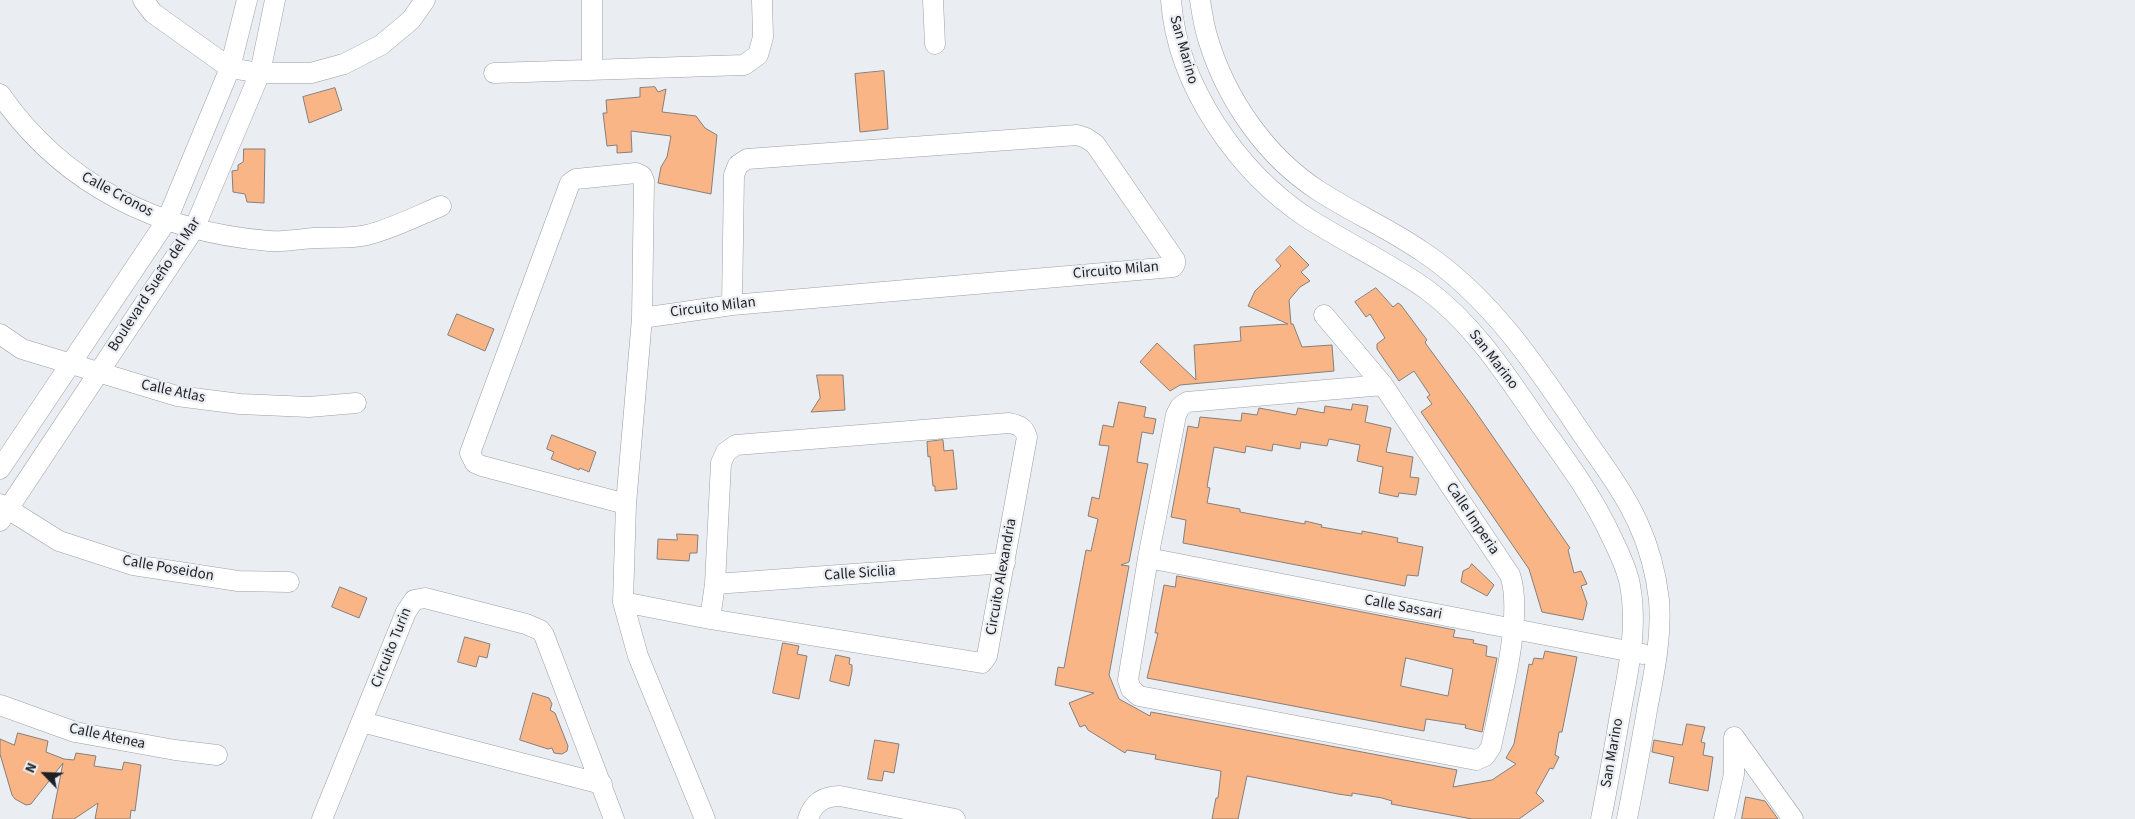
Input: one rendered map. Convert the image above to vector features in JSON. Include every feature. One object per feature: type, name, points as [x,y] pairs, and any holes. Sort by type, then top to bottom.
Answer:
[{"type":"street","points":[[143,0],[153,13],[230,68],[260,73],[311,73],[344,64],[381,45],[410,20],[425,0]]},
{"type":"street","name":"Boulevard Sueño del Mar","points":[[0,469],[166,220],[230,68],[247,0]]},
{"type":"street","name":"Boulevard Sueño del Mar","points":[[3,512],[194,229],[260,73],[275,0]]},
{"type":"street","points":[[592,0],[592,70]]},
{"type":"street","points":[[494,73],[744,65],[758,55],[763,37],[762,0]]},
{"type":"street","points":[[933,0],[935,44]]},
{"type":"street","name":"San Marino","points":[[1170,0],[1183,57],[1194,89],[1206,111],[1251,170],[1282,199],[1309,219],[1427,290],[1451,311],[1483,343],[1597,506],[1622,559],[1630,583],[1633,611],[1632,652],[1601,819]]},
{"type":"street","name":"San Marino","points":[[1200,0],[1208,40],[1227,86],[1258,135],[1296,174],[1318,190],[1424,253],[1480,299],[1500,320],[1554,392],[1622,493],[1637,522],[1653,564],[1659,604],[1658,656],[1627,819]]},
{"type":"street","name":"Calle Cronos","points":[[0,94],[19,121],[42,145],[71,170],[103,191],[136,209],[194,229],[270,241],[366,235],[441,206]]},
{"type":"street","name":"Circuito Milan","points":[[642,318],[732,305],[1173,267],[1175,264],[1132,195],[1095,144],[1077,135],[747,160],[738,166],[734,175],[732,305]]},
{"type":"street","points":[[626,504],[482,466],[475,463],[470,453],[570,183],[576,179],[636,173],[642,176],[644,181],[642,318],[626,504],[623,602],[638,656],[705,819]]},
{"type":"street","name":"Calle Imperia","points":[[1148,558],[1128,680],[1131,690],[1139,696],[1476,760],[1485,756],[1491,747],[1514,630],[1514,588],[1510,575],[1383,385],[1324,315]]},
{"type":"street","name":"Calle Atlas","points":[[0,334],[22,348],[97,373],[177,396],[240,404],[309,407],[356,403]]},
{"type":"street","points":[[1148,558],[1176,415],[1180,407],[1187,402],[1383,385]]},
{"type":"street","name":"Circuito Alexandria","points":[[623,602],[710,619],[982,663],[987,656],[1005,563],[1028,437],[1025,430],[1018,425],[1009,423],[736,445],[726,452],[721,463],[715,584]]},
{"type":"street","points":[[1597,506],[1622,493]]},
{"type":"street","name":"Calle Poseidon","points":[[3,512],[59,542],[133,565],[238,581],[289,582]]},
{"type":"street","name":"Calle Sassari","points":[[1148,558],[1514,630],[1658,656]]},
{"type":"street","name":"Calle Sicilia","points":[[715,584],[1005,563]]},
{"type":"street","points":[[710,619],[715,584]]},
{"type":"street","name":"Circuito Turin","points":[[322,819],[406,612],[414,600],[425,598],[526,624],[540,630],[547,640],[602,784]]},
{"type":"street","name":"Calle Atenea","points":[[0,705],[74,732],[176,750],[217,754]]},
{"type":"street","points":[[362,722],[602,784],[614,819]]},
{"type":"street","points":[[1724,819],[1734,774],[1734,737],[1793,819]]},
{"type":"street","points":[[808,819],[813,807],[820,800],[829,796],[840,796],[955,819]]},
{"type":"building","points":[[884,71],[888,129],[860,132],[855,74]]},
{"type":"building","points":[[655,87],[658,92],[666,89],[662,112],[696,116],[705,128],[717,135],[711,194],[658,183],[661,167],[667,157],[671,136],[631,131],[632,152],[617,153],[617,145],[607,146],[603,113],[607,113],[606,100],[640,97],[640,88]]},
{"type":"building","points":[[335,88],[342,110],[309,123],[303,97]]},
{"type":"building","points":[[244,149],[265,149],[264,203],[247,202],[245,194],[233,192],[232,171],[238,170],[238,165],[243,162]]},
{"type":"building","points":[[1290,246],[1309,265],[1301,272],[1310,281],[1300,287],[1289,300],[1291,324],[1293,324],[1302,347],[1332,345],[1334,371],[1180,385],[1170,391],[1140,362],[1157,343],[1196,380],[1194,345],[1241,341],[1240,327],[1288,324],[1248,306],[1255,291],[1281,266],[1276,260]]},
{"type":"building","points":[[1376,288],[1393,307],[1398,303],[1401,305],[1427,340],[1426,344],[1570,548],[1568,550],[1574,573],[1581,571],[1587,584],[1581,586],[1587,603],[1583,620],[1542,612],[1529,569],[1421,412],[1432,404],[1427,397],[1430,395],[1414,371],[1399,381],[1377,349],[1377,344],[1385,338],[1370,314],[1366,317],[1355,302]]},
{"type":"building","points":[[457,314],[494,329],[485,351],[448,335]]},
{"type":"building","points":[[817,375],[843,375],[845,410],[811,412],[820,398]]},
{"type":"building","points":[[1119,402],[1146,407],[1144,417],[1156,419],[1153,434],[1142,432],[1137,462],[1148,464],[1129,562],[1121,565],[1129,566],[1109,675],[1119,699],[1150,716],[1151,712],[1457,770],[1453,787],[1492,780],[1516,764],[1506,758],[1514,744],[1529,664],[1532,665],[1534,658],[1543,659],[1545,651],[1577,657],[1562,732],[1559,732],[1555,755],[1559,757],[1553,769],[1550,768],[1536,793],[1544,801],[1519,819],[1472,819],[1391,804],[1392,801],[1382,798],[1352,793],[1352,796],[1338,794],[1247,776],[1238,819],[1212,819],[1216,798],[1218,798],[1221,771],[1155,759],[1156,755],[1127,750],[1125,753],[1088,730],[1085,725],[1080,727],[1069,703],[1094,693],[1055,685],[1058,667],[1064,668],[1086,550],[1091,551],[1098,519],[1088,516],[1092,497],[1099,499],[1109,446],[1099,445],[1103,425],[1113,427]]},
{"type":"building","points":[[1353,404],[1368,406],[1365,422],[1391,428],[1386,452],[1413,457],[1410,477],[1419,478],[1416,495],[1399,493],[1398,497],[1379,493],[1383,467],[1357,461],[1360,445],[1329,439],[1327,446],[1301,442],[1300,449],[1273,444],[1272,451],[1246,446],[1245,453],[1214,447],[1207,487],[1210,488],[1207,503],[1240,509],[1240,512],[1305,524],[1305,521],[1322,525],[1321,527],[1362,534],[1362,531],[1398,538],[1397,542],[1423,547],[1418,576],[1407,575],[1405,586],[1183,543],[1186,520],[1171,517],[1188,426],[1198,428],[1200,417],[1241,421],[1242,413],[1257,415],[1259,408],[1296,415],[1298,408],[1324,413],[1325,406],[1351,410]]},
{"type":"building","points":[[552,435],[596,452],[589,472],[551,459],[554,452],[547,449]]},
{"type":"building","points":[[943,440],[944,451],[953,450],[957,489],[935,491],[927,442]]},
{"type":"building","points":[[677,534],[698,535],[697,553],[690,553],[689,561],[657,559],[658,539],[677,540]]},
{"type":"building","points":[[1472,564],[1494,585],[1487,596],[1461,582],[1463,571]]},
{"type":"building","points":[[1177,576],[1455,630],[1453,637],[1474,640],[1473,643],[1487,646],[1486,656],[1497,658],[1482,732],[1465,728],[1466,725],[1426,719],[1424,731],[1147,678],[1158,633],[1155,633],[1164,585],[1175,587]],"holes":[[[1406,658],[1453,669],[1448,696],[1401,686]]]},
{"type":"building","points":[[340,587],[367,598],[359,618],[332,607]]},
{"type":"building","points":[[465,637],[490,644],[487,658],[479,656],[476,667],[458,662]]},
{"type":"building","points":[[783,643],[799,646],[797,654],[807,656],[799,699],[773,693]]},
{"type":"building","points":[[836,655],[850,658],[849,664],[852,665],[852,671],[849,686],[830,681]]},
{"type":"building","points":[[533,693],[549,698],[552,704],[550,710],[555,713],[568,746],[567,751],[562,754],[554,753],[552,748],[548,749],[520,740]]},
{"type":"building","points":[[1687,724],[1705,727],[1701,742],[1705,743],[1703,755],[1713,757],[1708,791],[1669,783],[1674,757],[1652,752],[1654,740],[1682,745]]},
{"type":"building","points":[[18,733],[48,741],[46,752],[64,759],[74,760],[76,753],[96,756],[94,766],[122,770],[124,762],[141,765],[135,811],[131,810],[130,819],[95,819],[98,803],[74,819],[52,819],[63,763],[31,804],[26,805],[15,799],[12,795],[0,754],[0,739],[14,745]]},
{"type":"building","points":[[875,740],[899,744],[894,773],[884,771],[882,781],[868,779]]},
{"type":"building","points":[[1746,797],[1765,801],[1778,819],[1742,819]]}]
